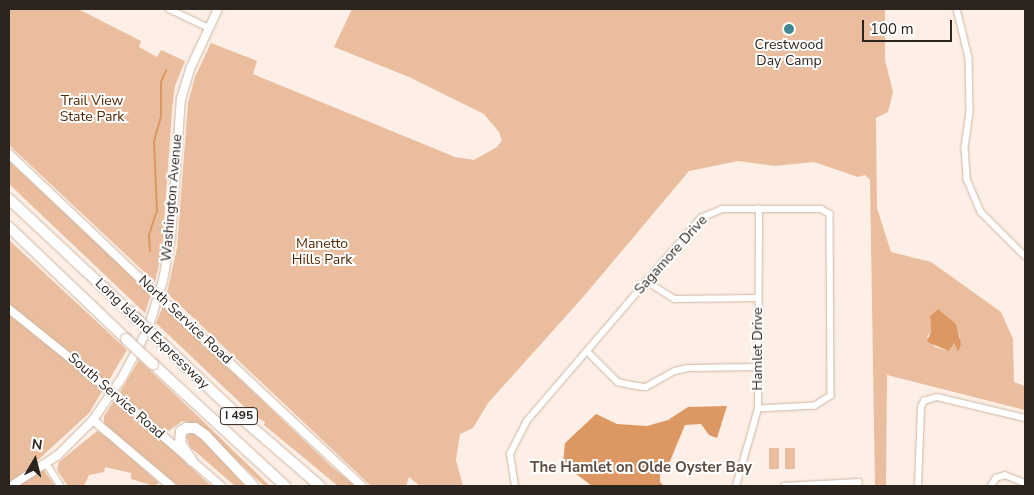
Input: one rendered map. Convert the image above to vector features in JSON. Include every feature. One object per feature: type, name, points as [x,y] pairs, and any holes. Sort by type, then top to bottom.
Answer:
[{"type":"highway","name":"Long Island Expressway","points":[[9,199],[231,409],[320,486]]},
{"type":"highway","name":"Long Island Expressway","points":[[9,227],[215,424],[285,486]]},
{"type":"highway","points":[[215,424],[274,486]]},
{"type":"highway","points":[[192,461],[180,443],[181,432],[187,428],[195,428],[205,435],[253,486]]},
{"type":"main road","name":"Washington Avenue","points":[[11,486],[46,463],[93,420],[132,360],[155,311],[171,237],[181,99],[190,69],[218,9]]},
{"type":"main road","name":"North Service Road","points":[[9,154],[172,310],[362,486]]},
{"type":"main road","name":"South Service Road","points":[[9,309],[96,379],[220,486]]},
{"type":"main road","points":[[93,420],[171,486]]},
{"type":"street","points":[[169,9],[209,28]]},
{"type":"street","points":[[957,9],[970,58],[970,112],[965,147],[968,180],[981,212],[1025,256]]},
{"type":"street","name":"Sagamore Drive","points":[[515,486],[510,454],[517,435],[701,218],[710,212],[759,209],[821,209],[830,214],[831,396],[815,406],[758,409]]},
{"type":"street","name":"Hamlet Drive","points":[[736,486],[758,409],[759,209]]},
{"type":"street","points":[[646,282],[675,300],[758,298]]},
{"type":"street","points":[[587,351],[618,382],[646,387],[674,371],[688,368],[758,367]]},
{"type":"street","points":[[918,486],[921,407],[924,401],[937,397],[1025,418]]},
{"type":"street","points":[[46,463],[61,486]]},
{"type":"street","points":[[991,486],[996,478],[1005,475],[1025,483]]},
{"type":"street","points":[[784,486],[836,485],[859,482]]},
{"type":"green space","name":"Trail View State Park","points":[[9,9],[78,9],[141,41],[139,47],[157,57],[161,50],[185,61],[175,86],[162,251],[155,282],[9,145]]},
{"type":"green space","name":"Manetto Hills Park","points":[[352,9],[885,9],[885,60],[893,92],[888,112],[876,118],[877,208],[891,252],[931,262],[1001,312],[1013,339],[1014,382],[1025,386],[1025,410],[887,375],[886,486],[875,486],[870,180],[865,175],[858,177],[814,162],[774,166],[738,161],[689,171],[584,296],[488,403],[473,428],[460,434],[456,460],[463,486],[420,486],[409,477],[406,486],[371,486],[167,293],[177,248],[188,103],[195,77],[211,43],[257,61],[253,74],[455,157],[474,160],[497,147],[502,140],[499,132],[484,114],[409,77],[334,47]],"holes":[[[938,309],[956,325],[960,337],[958,352],[954,343],[945,350],[935,347],[927,337],[931,331],[930,316]]]},
{"type":"green space","points":[[9,161],[151,294],[145,313],[9,184]]},
{"type":"green space","points":[[9,240],[127,350],[89,413],[37,461],[55,486],[9,486]]},
{"type":"green space","points":[[163,306],[332,467],[356,486],[338,486],[264,425],[265,422],[252,414],[156,323]]},
{"type":"green space","points":[[139,360],[270,486],[264,486],[199,425],[182,421],[166,433],[120,392]]},
{"type":"green space","points":[[114,401],[156,435],[211,486],[178,486],[104,424],[104,416]]},
{"type":"green space","points":[[97,431],[109,438],[159,483],[154,486],[131,479],[131,473],[105,467],[104,472],[89,475],[84,486],[68,486],[57,470],[59,462]]},
{"type":"green space","points":[[194,431],[250,486],[235,486],[190,447],[186,436]]},
{"type":"green space","points":[[769,448],[779,448],[779,469],[769,469]]},
{"type":"green space","points":[[785,448],[795,448],[795,469],[785,469]]},
{"type":"shaded area","points":[[938,309],[956,324],[961,344],[958,352],[954,343],[949,351],[927,342],[931,331],[930,316]]},
{"type":"shaded area","points":[[727,406],[717,438],[709,435],[701,424],[685,425],[670,461],[660,470],[660,482],[664,486],[592,486],[563,464],[565,443],[596,414],[617,424],[647,426],[668,420],[688,407]]},
{"type":"waterway","points":[[150,251],[149,235],[157,211],[154,141],[161,117],[161,82],[166,70]]},
{"type":"place","name":"Crestwood Day Camp","points":[[789,29]]},
{"type":"district","name":"The Hamlet on Olde Oyster Bay","points":[[641,468]]}]
